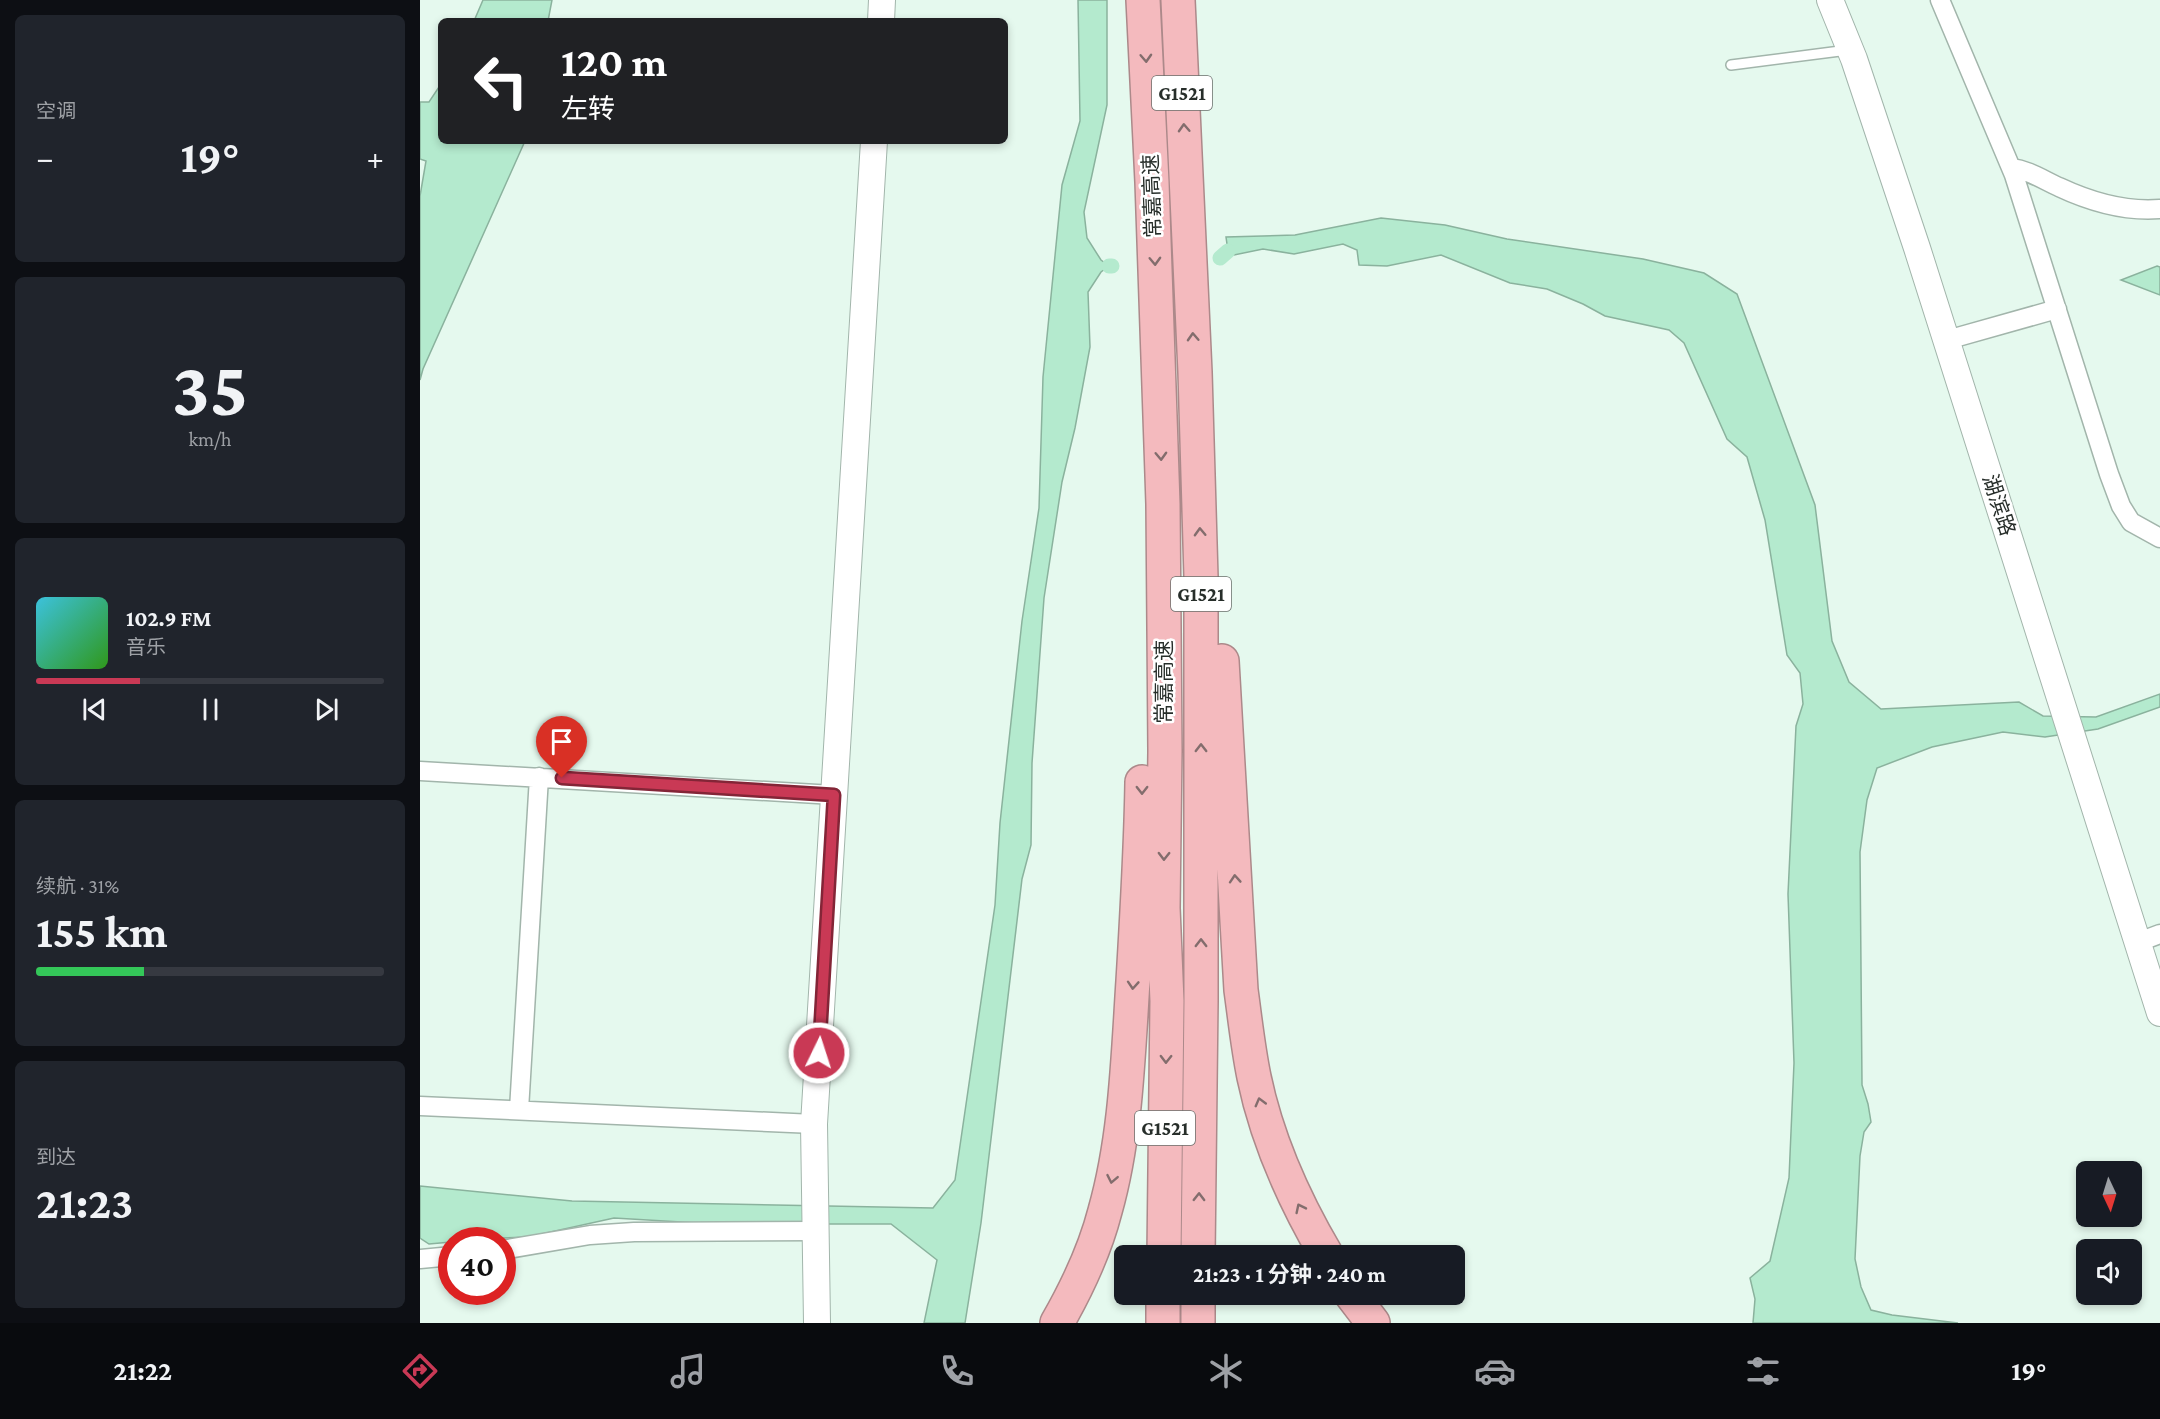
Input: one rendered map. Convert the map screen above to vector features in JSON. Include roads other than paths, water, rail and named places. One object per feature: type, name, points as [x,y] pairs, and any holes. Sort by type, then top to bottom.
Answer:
[{"type":"highway","name":"常嘉高速","points":[[1143,0],[1163,504],[1165,751],[1163,908],[1167,1001],[1164,1245]]},
{"type":"highway","name":"常嘉高速","points":[[1178,0],[1201,577],[1201,1001],[1198,1245]]},
{"type":"highway","points":[[1058,1323],[1077,1286],[1105,1211],[1120,1136],[1129,1054],[1138,904],[1146,550],[1163,504]]},
{"type":"highway","points":[[1201,577],[1219,616],[1242,990],[1254,1078],[1278,1157],[1305,1217],[1321,1245]]},
{"type":"highway","points":[[1163,1305],[1163,1323]]},
{"type":"highway","points":[[1198,1305],[1198,1323]]},
{"type":"highway","points":[[1359,1305],[1373,1323]]},
{"type":"street","points":[[881,18],[882,0]]},
{"type":"street","name":"湖滨路","points":[[1830,0],[1850,50],[1947,340],[2160,1013]]},
{"type":"street","points":[[1940,0],[2011,168],[2121,506],[2131,522],[2160,538]]},
{"type":"street","points":[[817,1323],[814,1124],[874,144]]},
{"type":"street","points":[[2011,168],[2024,169],[2083,199],[2122,208],[2160,209]]},
{"type":"street","points":[[1947,340],[2057,309]]},
{"type":"street","points":[[420,771],[834,795]]},
{"type":"street","points":[[519,1110],[539,777]]},
{"type":"street","points":[[2136,943],[2160,934]]},
{"type":"street","points":[[420,1106],[814,1124]]},
{"type":"street","points":[[516,1248],[590,1235],[634,1232],[816,1229]]},
{"type":"street","points":[[420,1259],[438,1257]]},
{"type":"lane","points":[[1731,65],[1850,50]]},
{"type":"waterway","points":[[1220,258],[1228,251]]}]
